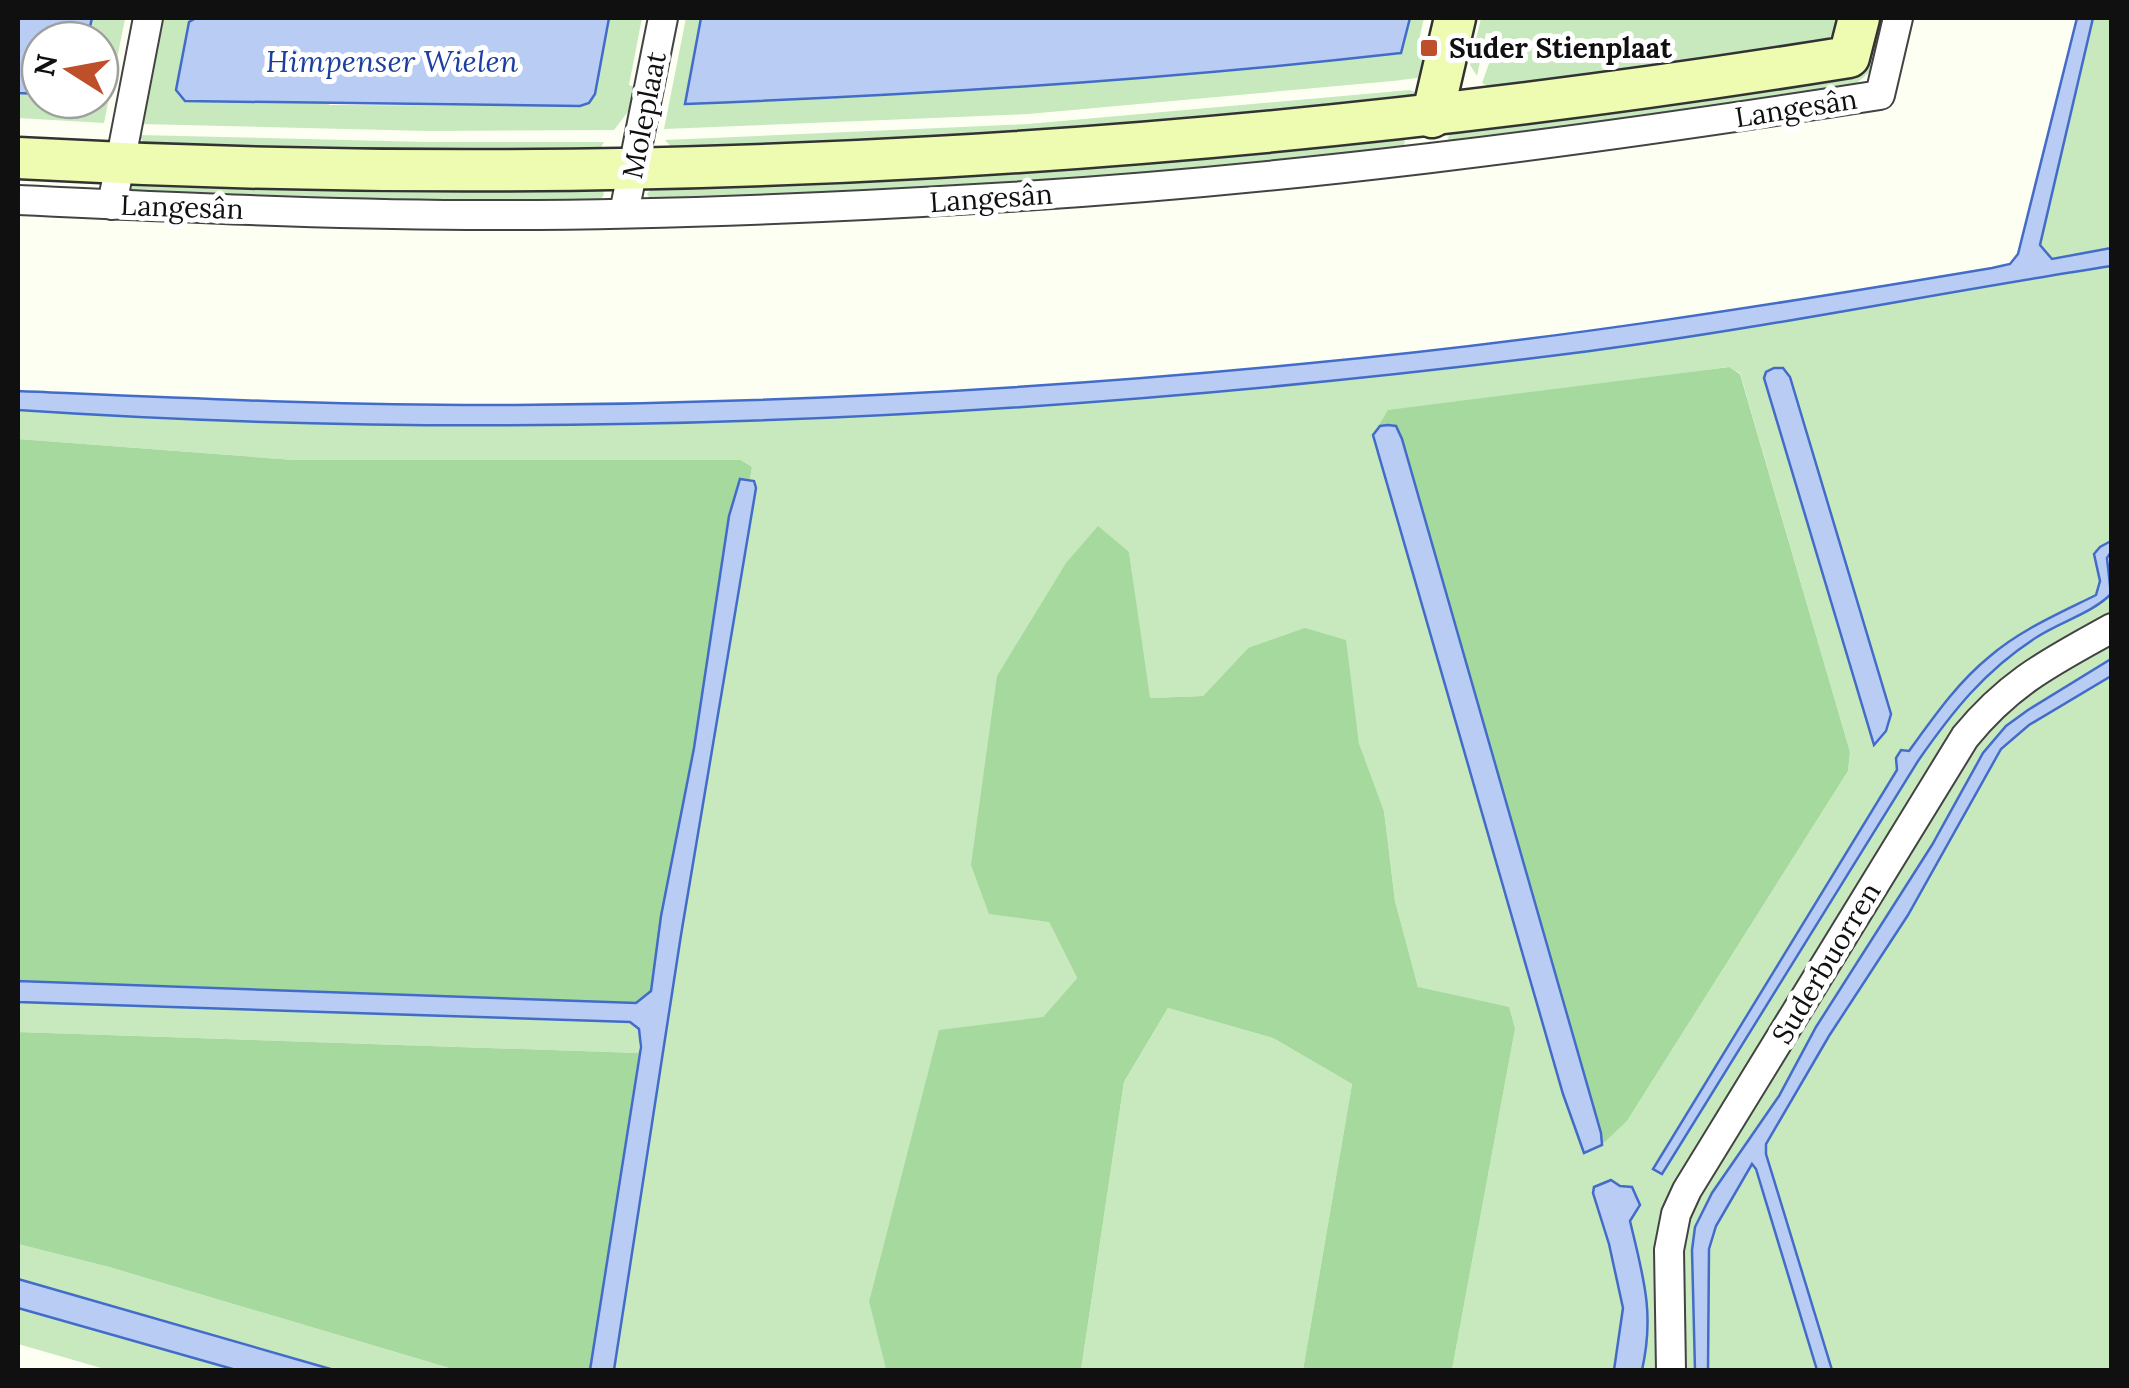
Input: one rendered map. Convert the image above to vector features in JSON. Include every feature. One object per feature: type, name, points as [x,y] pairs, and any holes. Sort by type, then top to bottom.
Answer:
[{"type":"street","points":[[112,205],[148,18]]},
{"type":"street","name":"Moleplaat","points":[[624,213],[663,18]]},
{"type":"street","points":[[1422,160],[1456,18]]},
{"type":"street","name":"Langesân","points":[[18,158],[390,172],[803,166],[1042,153],[1432,117],[1640,91],[1850,58],[1859,18]]},
{"type":"street","name":"Langesân","points":[[18,200],[470,215],[624,213],[998,198],[1276,176],[1587,140],[1880,95],[1898,18]]},
{"type":"street","name":"Suderbuorren","points":[[1670,1370],[1669,1250],[1676,1214],[1686,1190],[1965,737],[1985,712],[2030,674],[2112,628]]},
{"type":"green space","points":[[158,18],[196,18],[189,22],[330,105],[580,106],[589,103],[595,94],[609,18],[642,18],[629,85],[638,88],[637,100],[614,130],[428,131],[140,124]]},
{"type":"green space","points":[[686,18],[701,18],[685,103],[1401,54],[1410,18],[1424,18],[1418,45],[1434,49],[1425,77],[1393,81],[1028,114],[664,129]]},
{"type":"green space","points":[[1481,18],[1843,18],[1836,32],[1818,46],[1497,91],[1482,83],[1499,36],[1486,33],[1477,76],[1470,65]]},
{"type":"green space","points":[[1874,18],[1886,18],[1872,70],[1852,87],[1451,144],[1448,141],[1449,132],[1861,71]]},
{"type":"green space","points":[[2093,18],[2111,18],[2111,248],[2052,259],[2040,245]]},
{"type":"green space","points":[[125,19],[120,44],[120,20],[92,20]]},
{"type":"green space","points":[[1415,92],[1411,98],[934,145],[672,148],[665,140],[1028,124]]},
{"type":"green space","points":[[52,120],[105,120],[104,123]]},
{"type":"green space","points":[[138,135],[604,142],[596,157],[503,157],[145,144]]},
{"type":"green space","points":[[1401,137],[1405,140],[1403,149],[1185,172],[937,190],[651,200],[647,194],[654,186]]},
{"type":"green space","points":[[130,182],[602,188],[604,194],[600,201],[371,202],[133,194]]},
{"type":"green space","points":[[2111,266],[2112,541],[2094,554],[2100,581],[2096,595],[1989,656],[1948,699],[1908,751],[1896,758],[1897,770],[1654,1169],[1662,1174],[1918,761],[1957,709],[1985,677],[2018,650],[2111,594],[2111,618],[2019,672],[1674,1198],[1663,1370],[1642,1370],[1647,1313],[1630,1221],[1640,1205],[1632,1187],[1604,1184],[1594,1187],[1593,1193],[1623,1308],[1614,1370],[1452,1370],[1515,1029],[1418,987],[1395,901],[1384,811],[1359,743],[1345,640],[1248,648],[1203,696],[1149,698],[1129,552],[1049,922],[1077,978],[1043,1017],[869,1302],[886,1370],[614,1370],[756,488],[750,479],[752,467],[741,460],[294,460],[18,439],[18,410],[411,425],[608,424],[805,419],[1199,393],[1590,351]],"holes":[[[1728,367],[1740,373],[1850,752],[1848,771],[1627,1121],[1602,1145],[1584,1153],[1563,1094],[1373,435],[1388,411]]]},
{"type":"green space","points":[[1729,367],[1740,374],[1850,752],[1848,771],[1627,1121],[1602,1145],[1402,439],[1373,435],[1388,410]]},
{"type":"green space","points":[[18,439],[294,460],[741,460],[752,467],[750,479],[740,479],[729,516],[694,748],[650,991],[636,1003],[18,981]]},
{"type":"green space","points":[[1098,526],[1129,552],[1150,698],[1203,696],[1248,648],[1305,628],[1346,640],[1359,743],[1384,811],[1395,901],[1418,987],[1509,1007],[1515,1029],[1452,1370],[1303,1370],[1352,1084],[1273,1038],[1168,1008],[1124,1082],[1081,1370],[886,1370],[869,1302],[939,1030],[1043,1017],[1077,978],[1049,922],[989,914],[971,865],[997,676],[1066,563]]},
{"type":"green space","points":[[2111,636],[2111,659],[2006,726],[1983,753],[1932,845],[1816,1027],[1779,1096],[1742,1148],[1692,1272],[1695,1370],[1678,1370],[1684,1217],[1992,717]]},
{"type":"green space","points":[[2111,676],[2111,1370],[1832,1370],[1766,1144],[1829,1036],[1908,915],[2001,749],[2029,725]]},
{"type":"green space","points":[[18,1002],[630,1022],[639,1029],[639,1053],[18,1032]]},
{"type":"green space","points":[[1168,1008],[1273,1038],[1352,1084],[1303,1370],[1081,1370],[1124,1082]]},
{"type":"green space","points":[[18,1032],[639,1053],[590,1370],[456,1370],[109,1267],[18,1244]]},
{"type":"green space","points":[[1752,1164],[1817,1370],[1708,1370],[1709,1249],[1716,1226]]},
{"type":"green space","points":[[18,1244],[109,1267],[456,1370],[334,1370],[18,1279]]},
{"type":"green space","points":[[18,1308],[236,1370],[108,1370],[18,1344]]},
{"type":"water","points":[[18,18],[92,18],[20,20],[18,93]]},
{"type":"water","name":"Himpenser Wielen","points":[[196,18],[609,18],[595,94],[589,103],[580,106],[185,101],[176,90],[189,22]]},
{"type":"water","points":[[701,18],[1410,18],[1401,53],[1043,85],[685,104]]},
{"type":"water","points":[[2077,18],[2093,18],[2040,245],[2052,259],[2111,248],[2111,266],[1590,351],[1199,393],[1002,408],[805,419],[411,425],[18,410],[18,391],[328,403],[515,405],[814,398],[1113,380],[1482,345],[1992,268],[2010,264],[2018,254]]},
{"type":"water","points":[[1774,368],[1783,368],[1790,377],[1891,714],[1886,731],[1874,745],[1764,378]]},
{"type":"water","points":[[1380,426],[1396,426],[1402,439],[1601,1133],[1602,1145],[1584,1153],[1563,1094],[1373,435]]},
{"type":"water","points":[[740,479],[754,481],[756,488],[614,1370],[590,1370],[641,1047],[639,1029],[630,1022],[18,1002],[18,981],[636,1003],[651,991],[661,916],[694,748],[729,516]]},
{"type":"water","points":[[2111,541],[2107,558],[2111,594],[2018,650],[1957,709],[1918,761],[1662,1174],[1653,1169],[1897,770],[1896,758],[1901,750],[1909,751],[1956,689],[2001,647],[2096,595],[2100,581],[2094,554]]},
{"type":"water","points":[[2111,659],[2111,676],[2029,725],[2001,749],[1908,915],[1829,1036],[1766,1144],[1832,1370],[1817,1370],[1752,1164],[1716,1226],[1709,1249],[1708,1370],[1695,1370],[1692,1250],[1695,1227],[1712,1193],[1779,1096],[1816,1027],[1932,845],[1983,753],[2006,726]]},
{"type":"water","points":[[1611,1180],[1632,1187],[1640,1205],[1630,1221],[1647,1312],[1642,1370],[1614,1370],[1623,1308],[1593,1193],[1594,1187]]},
{"type":"water","points":[[18,1279],[334,1370],[236,1370],[18,1308]]},
{"type":"place","name":"Suder Stienplaat","points":[[1429,48]]}]
